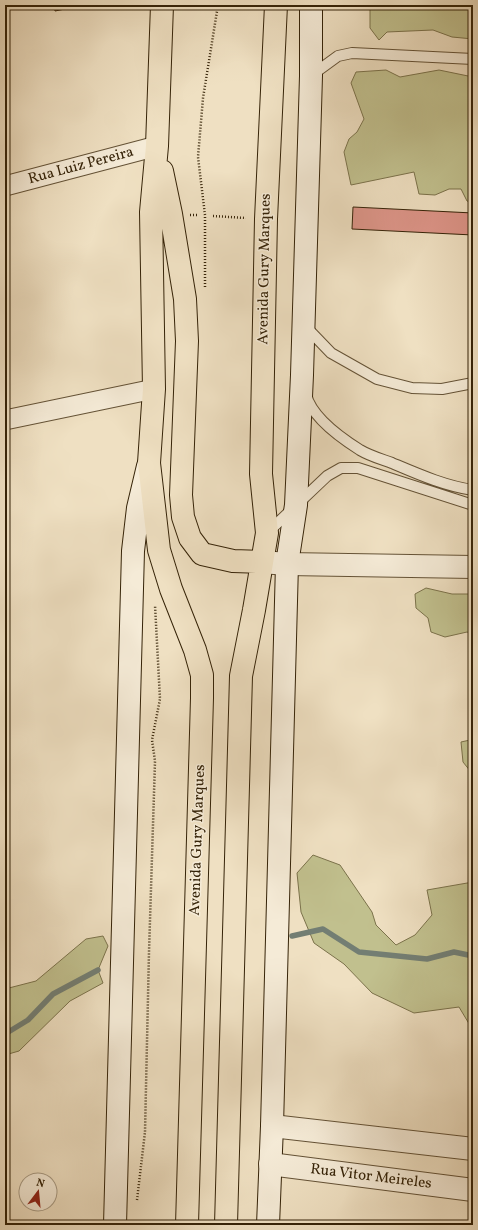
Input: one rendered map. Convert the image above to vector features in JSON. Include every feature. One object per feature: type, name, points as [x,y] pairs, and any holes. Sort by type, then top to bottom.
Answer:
[{"type":"main road","name":"Avenida Gury Marques","points":[[115,1225],[133,551],[138,508],[149,463],[154,389],[151,212],[157,146],[162,5]]},
{"type":"main road","name":"Avenida Gury Marques","points":[[226,1225],[241,676],[267,533],[261,466],[266,219],[276,5]]},
{"type":"main road","points":[[268,1225],[272,1126],[286,564],[296,505],[302,375],[311,76],[311,5]]},
{"type":"main road","points":[[157,146],[171,214],[185,299],[187,341],[181,495],[183,517],[190,538],[202,554],[233,561],[286,564],[473,567]]},
{"type":"main road","name":"Avenida Gury Marques","points":[[149,463],[159,550],[171,589],[195,650],[202,676],[187,1225]]},
{"type":"main road","points":[[272,1126],[473,1149]]},
{"type":"main road","name":"Rua Vitor Meireles","points":[[270,1164],[473,1190]]},
{"type":"street","name":"Rua Luiz Pereira","points":[[5,186],[157,146]]},
{"type":"street","points":[[5,420],[154,389]]},
{"type":"lane","points":[[311,76],[338,56],[352,53],[473,59]]},
{"type":"lane","points":[[303,324],[331,353],[377,378],[412,388],[442,389],[473,383]]},
{"type":"lane","points":[[302,375],[307,398],[320,420],[361,451],[421,475],[459,488],[473,490]]},
{"type":"lane","points":[[267,533],[327,476],[341,468],[358,468],[473,505]]},
{"type":"path","points":[[213,216],[251,218]]},
{"type":"path","points":[[137,1202],[145,1132],[155,761],[152,740],[160,699],[154,608],[156,601],[171,589]]},
{"type":"shaded area","points":[[370,5],[473,5],[473,39],[452,37],[433,30],[387,32],[379,40],[370,28]]},
{"type":"shaded area","points":[[386,70],[400,77],[439,70],[473,77],[473,203],[467,201],[461,189],[449,189],[435,195],[419,194],[414,172],[351,185],[344,152],[349,139],[357,132],[364,119],[351,83],[356,72]]},
{"type":"shaded area","points":[[426,588],[452,594],[473,594],[473,634],[467,632],[445,637],[431,632],[428,618],[416,608],[415,594]]},
{"type":"shaded area","points":[[470,740],[473,743],[473,792],[471,772],[463,762],[461,742]]},
{"type":"shaded area","points":[[313,855],[340,865],[372,912],[376,925],[396,945],[415,935],[432,915],[427,890],[473,882],[473,1027],[471,1027],[459,1007],[414,1013],[372,993],[344,964],[314,943],[301,912],[297,873]]},
{"type":"shaded area","points":[[103,936],[108,946],[98,970],[103,983],[70,1001],[19,1051],[5,1055],[5,989],[36,981],[86,939]]},
{"type":"building","points":[[54,5],[85,5],[55,11]]},
{"type":"building","points":[[353,207],[473,213],[473,235],[352,229]]},
{"type":"waterway","points":[[292,936],[323,929],[359,952],[427,959],[454,952],[473,956]]},
{"type":"waterway","points":[[5,1034],[28,1020],[53,994],[98,970]]}]
